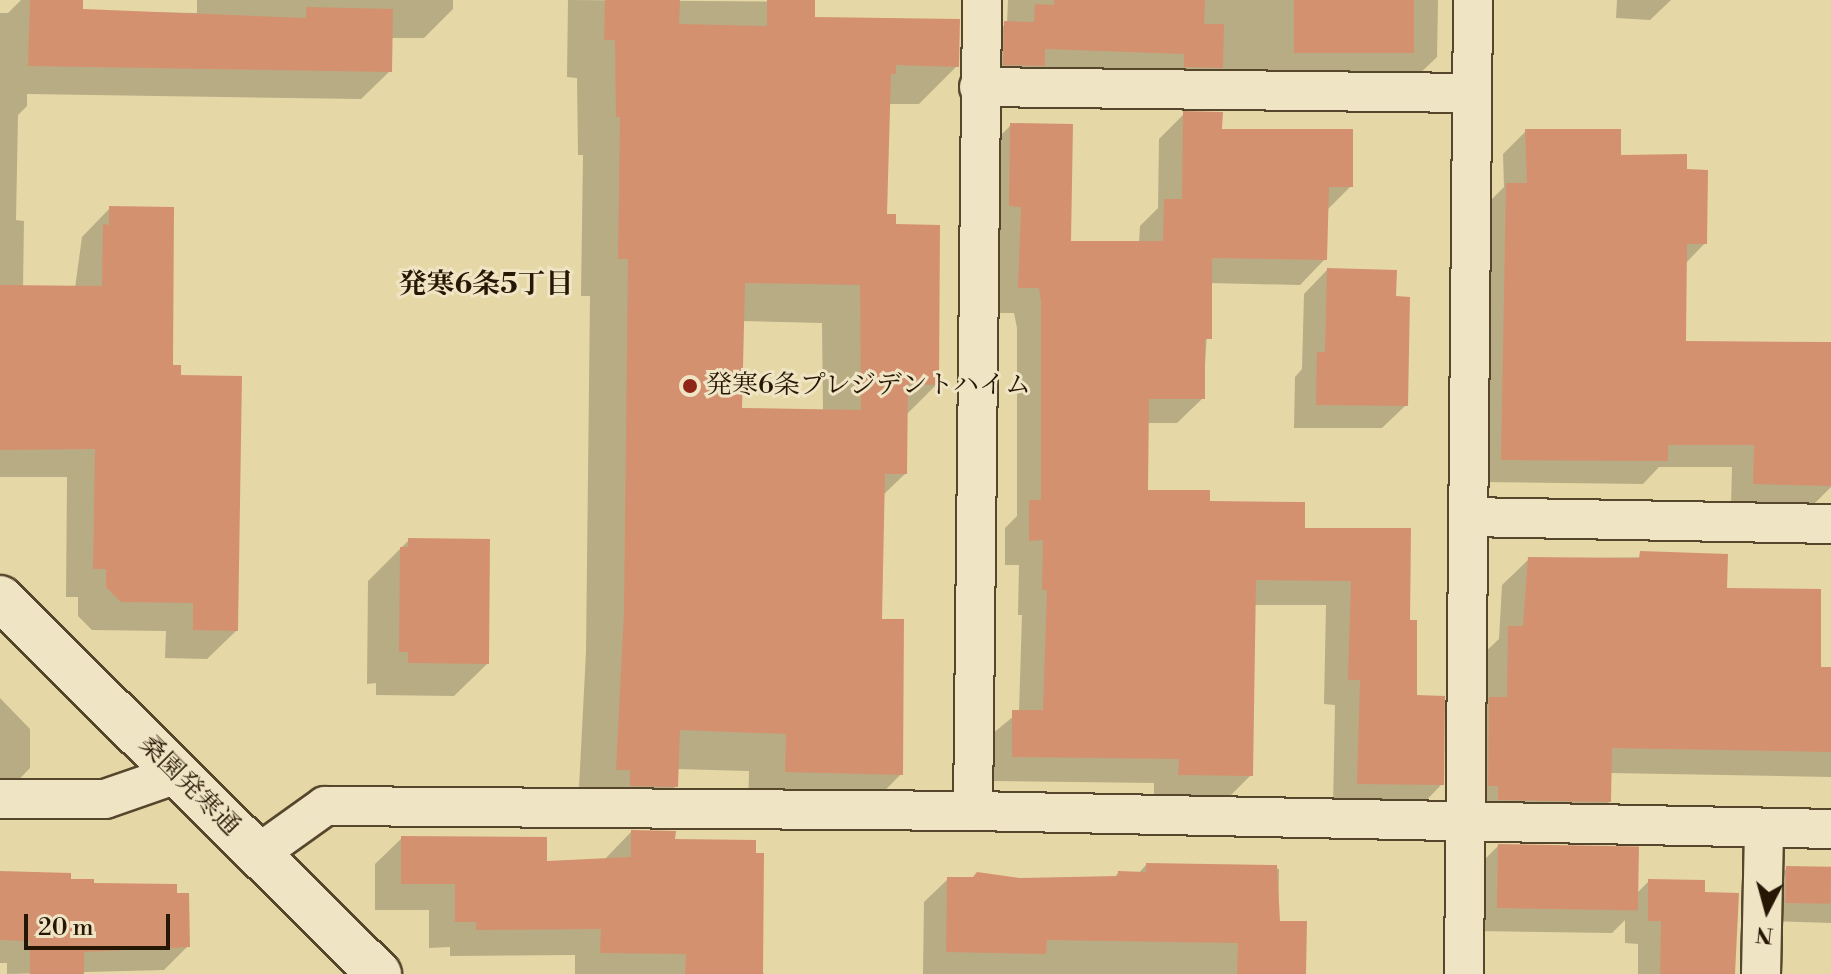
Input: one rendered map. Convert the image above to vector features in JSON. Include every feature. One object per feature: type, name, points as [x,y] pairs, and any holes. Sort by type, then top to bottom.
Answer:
[{"type":"street","points":[[973,811],[982,0]]},
{"type":"street","points":[[1464,974],[1473,0]]},
{"type":"street","points":[[979,87],[1472,93]]},
{"type":"street","points":[[1468,517],[1831,524]]},
{"type":"street","name":"桑園発寒通","points":[[0,598],[258,854],[361,967]]},
{"type":"street","points":[[0,799],[105,799],[177,774]]},
{"type":"street","points":[[258,854],[325,806],[973,811],[1831,829]]},
{"type":"street","points":[[1761,974],[1764,828]]},
{"type":"building","points":[[30,0],[83,0],[83,9],[306,18],[306,7],[393,9],[392,72],[28,66]]},
{"type":"building","points":[[605,0],[680,0],[679,24],[767,26],[767,0],[815,0],[815,17],[960,19],[959,67],[896,65],[896,74],[891,74],[887,214],[896,214],[896,224],[940,225],[939,385],[908,384],[907,474],[885,474],[882,619],[904,619],[903,775],[785,772],[786,734],[680,730],[678,787],[630,786],[630,770],[616,770],[624,612],[628,259],[618,259],[620,117],[616,117],[615,40],[604,40]],"holes":[[[745,283],[860,285],[861,410],[742,408]]]},
{"type":"building","points":[[1054,0],[1205,0],[1204,24],[1224,24],[1223,68],[1184,67],[1184,54],[1045,49],[1045,66],[1003,65],[1004,21],[1034,22],[1035,4],[1054,5]]},
{"type":"building","points":[[1294,0],[1414,0],[1414,53],[1294,53]]},
{"type":"building","points":[[1183,111],[1223,112],[1222,129],[1353,129],[1353,187],[1329,187],[1327,260],[1212,258],[1212,339],[1205,339],[1205,399],[1149,399],[1148,490],[1210,490],[1210,501],[1305,502],[1305,528],[1411,528],[1410,620],[1417,620],[1417,695],[1445,696],[1444,785],[1357,784],[1360,680],[1348,680],[1351,581],[1256,580],[1253,776],[1178,775],[1179,759],[1012,757],[1012,710],[1043,710],[1047,590],[1042,590],[1043,540],[1029,541],[1029,500],[1041,500],[1041,302],[1039,288],[1018,288],[1021,207],[1009,206],[1010,123],[1073,124],[1071,241],[1163,241],[1164,199],[1182,199]]},
{"type":"building","points":[[1525,129],[1621,129],[1621,155],[1687,154],[1687,169],[1708,170],[1707,244],[1687,244],[1686,341],[1831,342],[1831,486],[1753,484],[1754,445],[1668,445],[1668,461],[1501,460],[1506,183],[1527,183]]},
{"type":"building","points":[[109,206],[174,207],[173,365],[181,365],[181,375],[242,376],[238,631],[193,630],[193,603],[121,602],[106,587],[106,569],[93,569],[95,449],[0,450],[0,285],[102,286],[103,224],[109,225]]},
{"type":"building","points":[[1327,268],[1397,270],[1396,296],[1410,297],[1408,406],[1316,405],[1317,352],[1325,352]]},
{"type":"building","points":[[408,538],[490,539],[489,664],[408,663],[408,652],[399,652],[400,547],[408,547]]},
{"type":"building","points":[[1640,551],[1728,554],[1727,588],[1821,589],[1821,667],[1831,667],[1831,752],[1612,748],[1611,802],[1498,800],[1498,786],[1488,786],[1489,697],[1507,697],[1508,626],[1523,626],[1528,557],[1639,558]]},
{"type":"building","points":[[631,830],[676,831],[675,839],[756,840],[756,853],[764,853],[763,974],[685,974],[686,954],[600,953],[601,929],[476,930],[476,922],[455,922],[455,884],[401,884],[401,836],[547,837],[547,861],[631,857]]},
{"type":"building","points":[[1498,844],[1639,846],[1638,910],[1497,908]]},
{"type":"building","points":[[1146,863],[1277,865],[1280,921],[1307,921],[1306,974],[1237,974],[1238,943],[1047,940],[1046,954],[946,952],[947,877],[973,877],[977,872],[1020,878],[1118,876],[1118,871],[1146,872]]},
{"type":"building","points":[[1786,866],[1831,867],[1830,904],[1785,903]]},
{"type":"building","points":[[0,871],[71,873],[71,879],[94,879],[94,883],[177,884],[177,893],[189,893],[190,947],[84,952],[84,974],[30,974],[30,941],[0,940]]},
{"type":"building","points":[[1648,879],[1705,880],[1705,892],[1739,893],[1735,974],[1660,974],[1661,921],[1648,921]]},
{"type":"place","name":"発寒6条プレジデントハイム","points":[[690,386]]},
{"type":"district","name":"発寒6条5丁目","points":[[486,285]]}]
